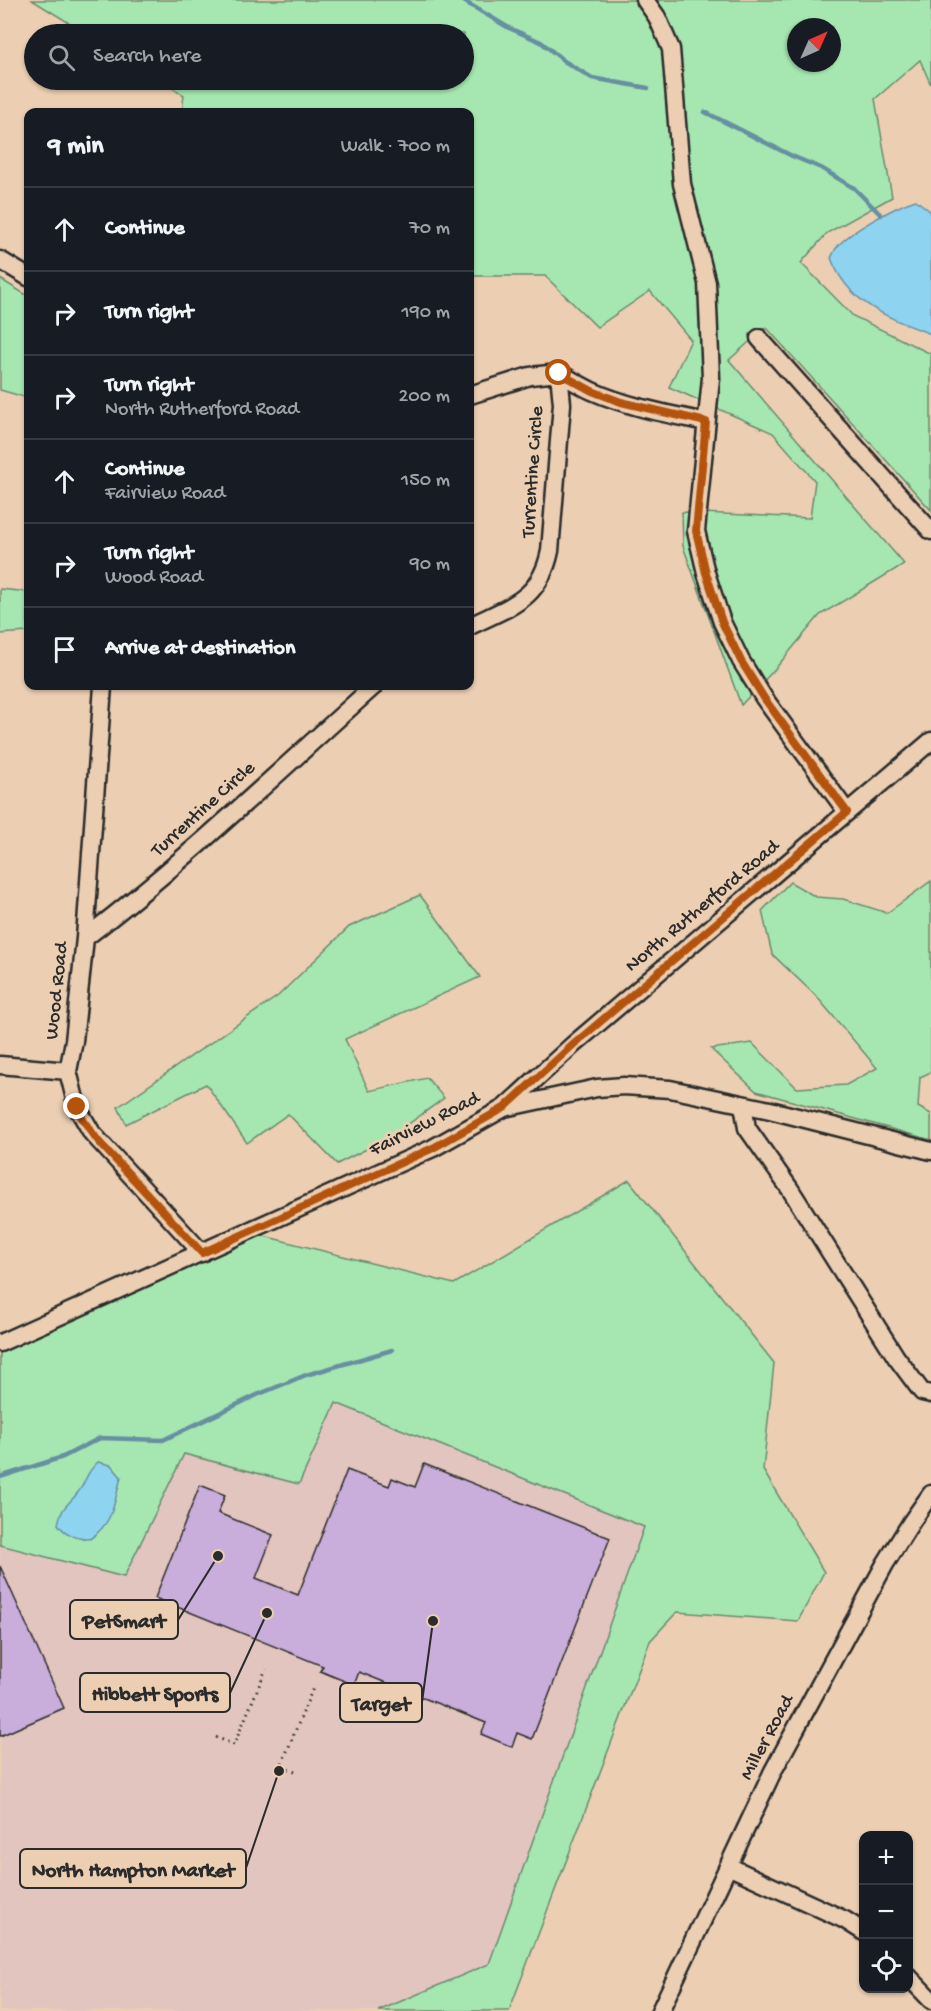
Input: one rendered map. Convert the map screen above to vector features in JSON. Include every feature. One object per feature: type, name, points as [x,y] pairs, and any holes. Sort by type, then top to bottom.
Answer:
[{"type":"street","points":[[645,0],[657,17],[671,49],[682,184],[707,283],[711,378],[696,531],[706,573],[722,622],[741,661],[764,698],[847,812]]},
{"type":"street","points":[[0,260],[24,275]]},
{"type":"street","points":[[759,338],[931,531]]},
{"type":"street","points":[[559,373],[592,391],[621,402],[706,422]]},
{"type":"street","name":"Turrentine Circle","points":[[474,394],[530,376],[559,373],[562,404],[550,551],[546,569],[539,582],[524,598],[474,624]]},
{"type":"street","name":"Wood Road","points":[[103,690],[85,938],[74,1041],[68,1071],[77,1107],[92,1132],[202,1253]]},
{"type":"street","name":"Turrentine Circle","points":[[85,938],[123,909],[183,857],[370,690]]},
{"type":"street","name":"North Rutherford Road","points":[[504,1108],[574,1044],[931,741]]},
{"type":"street","points":[[0,1065],[68,1071]]},
{"type":"street","name":"Fairview Road","points":[[0,1343],[433,1148],[504,1108],[597,1088],[624,1086],[670,1089],[931,1151]]},
{"type":"street","points":[[743,1105],[747,1128],[830,1250],[896,1357],[922,1392],[931,1394]]},
{"type":"street","name":"Miller Road","points":[[660,2011],[774,1770],[879,1575],[931,1494]]},
{"type":"street","points":[[728,1866],[845,1920],[859,1929]]},
{"type":"street","points":[[913,1980],[931,2000]]},
{"type":"path","points":[[216,1737],[234,1745],[266,1669]]},
{"type":"path","points":[[295,1771],[281,1766],[313,1688]]},
{"type":"shaded area","points":[[336,1403],[644,1527],[489,1964],[378,2011],[0,2011],[0,1545],[124,1577],[184,1454],[299,1484]]},
{"type":"green space","points":[[32,0],[931,0],[931,85],[920,60],[875,99],[892,197],[827,233],[801,263],[853,316],[931,354],[931,510],[766,327],[729,360],[904,564],[820,615],[775,669],[741,705],[683,546],[682,512],[810,518],[815,481],[773,433],[669,387],[691,340],[650,291],[597,327],[545,276],[474,276],[474,108],[182,108],[184,95],[176,90],[474,90],[474,24],[71,24]]},
{"type":"green space","points":[[0,279],[24,294],[24,397],[0,390]]},
{"type":"green space","points":[[0,589],[24,592],[24,632],[0,634]]},
{"type":"green space","points":[[931,881],[931,1072],[920,1077],[918,1107],[931,1114],[931,1140],[756,1091],[711,1049],[752,1043],[797,1088],[846,1085],[877,1068],[817,997],[772,954],[762,911],[790,882],[816,897],[843,899],[887,913]]},
{"type":"green space","points":[[420,895],[480,977],[345,1039],[369,1091],[427,1078],[444,1098],[392,1136],[337,1164],[288,1114],[247,1143],[206,1084],[126,1124],[118,1107],[278,996],[349,927]]},
{"type":"green space","points":[[629,1180],[774,1363],[763,1470],[824,1572],[798,1621],[677,1612],[650,1641],[509,2011],[378,2011],[489,1964],[644,1527],[336,1403],[299,1484],[184,1454],[124,1577],[0,1545],[0,1346],[256,1234],[454,1284]]},
{"type":"water","points":[[916,200],[931,212],[931,334],[885,315],[859,298],[838,274],[831,258],[837,247],[852,234],[886,213]]},
{"type":"water","points":[[98,1462],[111,1465],[121,1477],[109,1519],[90,1539],[80,1538],[64,1531],[58,1524],[59,1518]]},
{"type":"building","points":[[424,1464],[610,1538],[532,1739],[517,1733],[512,1747],[481,1734],[486,1723],[359,1672],[354,1685],[320,1671],[323,1666],[155,1598],[200,1485],[225,1495],[218,1513],[273,1535],[256,1578],[298,1595],[347,1470],[389,1486],[392,1478],[415,1487]]},
{"type":"building","points":[[0,1566],[64,1708],[0,1736]]},
{"type":"waterway","points":[[462,0],[509,28],[541,42],[564,61],[592,78],[648,88]]},
{"type":"waterway","points":[[705,112],[792,156],[821,168],[854,188],[881,215]]},
{"type":"waterway","points":[[0,1477],[63,1457],[100,1438],[163,1440],[257,1395],[306,1375],[392,1350]]},
{"type":"place","name":"PetSmart","points":[[218,1556]]},
{"type":"place","name":"Hibbett Sports","points":[[267,1613]]},
{"type":"place","name":"Target","points":[[433,1621]]},
{"type":"place","name":"North Hampton Market","points":[[279,1771]]},
{"type":"route","points":[[77,1107],[83,1120],[99,1142],[202,1253],[433,1148],[504,1108],[574,1044],[847,812],[764,698],[741,661],[722,622],[706,573],[696,531],[706,422],[621,402],[592,391],[559,373]]}]
